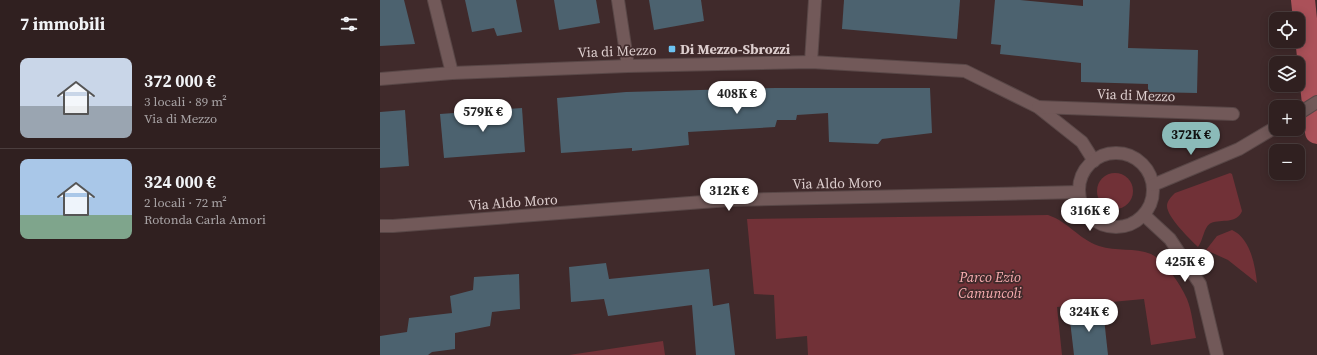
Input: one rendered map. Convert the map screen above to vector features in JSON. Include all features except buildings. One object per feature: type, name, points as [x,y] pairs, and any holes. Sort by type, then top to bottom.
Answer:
[{"type":"street","points":[[434,0],[452,73]]},
{"type":"street","points":[[618,0],[628,66]]},
{"type":"street","points":[[811,62],[816,0]]},
{"type":"street","name":"Via di Mezzo","points":[[380,79],[452,73],[628,66],[811,62],[965,71],[1038,107],[1082,142],[1094,161]]},
{"type":"street","points":[[1305,110],[1317,102]]},
{"type":"street","name":"Via di Mezzo","points":[[1038,107],[1233,114]]},
{"type":"street","points":[[1153,185],[1239,149],[1269,131]]},
{"type":"street","points":[[1115,154],[1126,155],[1136,159],[1144,166],[1150,175],[1153,185],[1153,196],[1150,206],[1144,215],[1134,223],[1122,227],[1110,227],[1098,223],[1088,215],[1082,204],[1079,192],[1081,180],[1086,169],[1094,161],[1104,156],[1115,154]]},
{"type":"street","name":"Via Aldo Moro","points":[[380,226],[729,200],[1079,192]]},
{"type":"street","points":[[1144,215],[1170,239],[1200,284],[1217,355]]},
{"type":"green space","points":[[1119,173],[1128,178],[1132,184],[1132,198],[1128,204],[1119,209],[1111,209],[1102,204],[1098,198],[1097,187],[1102,178],[1108,174]]},
{"type":"green space","points":[[1230,173],[1232,174],[1242,211],[1237,218],[1211,223],[1205,230],[1198,247],[1171,216],[1168,211],[1168,202],[1175,193]]},
{"type":"green space","name":"Parco Ezio Camuncoli","points":[[1048,215],[1062,222],[1091,243],[1105,248],[1145,252],[1156,257],[1177,280],[1187,299],[1196,338],[1151,345],[1144,299],[1057,307],[1062,355],[808,355],[807,336],[776,339],[774,295],[754,294],[747,219]]},
{"type":"green space","points":[[1232,230],[1243,239],[1247,245],[1253,260],[1257,283],[1228,260],[1206,250],[1217,236]]},
{"type":"green space","points":[[663,341],[665,355],[569,355]]},
{"type":"waterway","points":[[1303,0],[1317,132]]},
{"type":"place","name":"Di Mezzo-Sbrozzi","points":[[672,49]]}]
